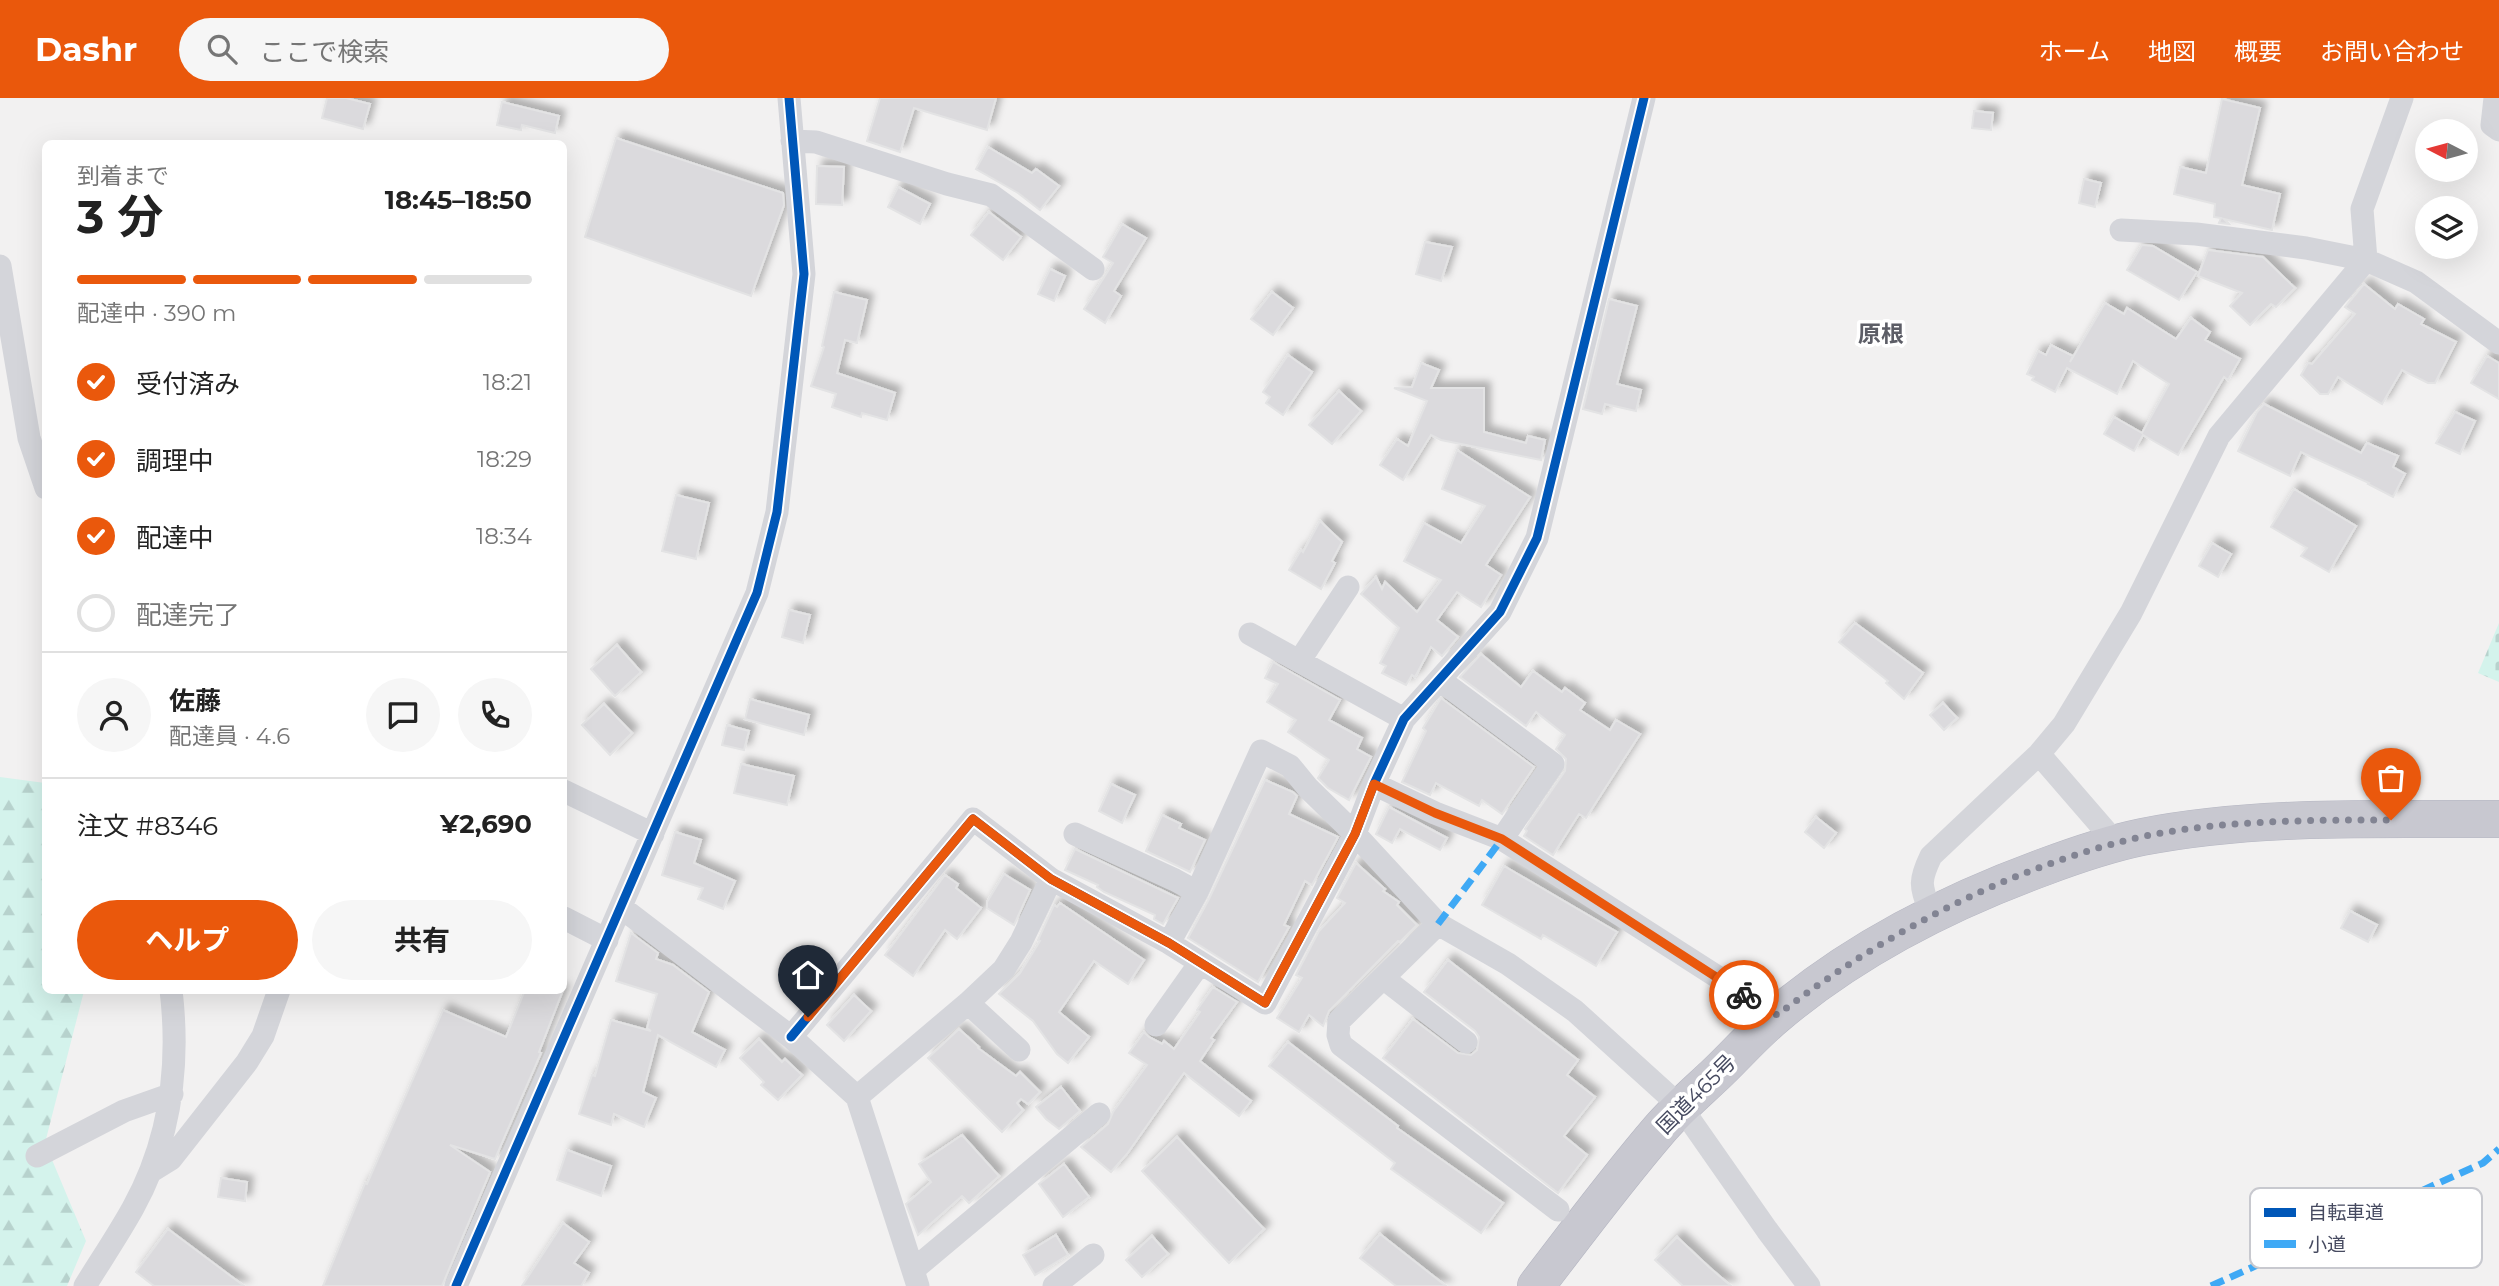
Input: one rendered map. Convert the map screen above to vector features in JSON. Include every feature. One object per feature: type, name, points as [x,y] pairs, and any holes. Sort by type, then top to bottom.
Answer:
[{"type":"highway","name":"国道465号","points":[[1535,1286],[1660,1128],[1777,1015],[1872,948],[1931,914],[1999,883],[2116,843],[2192,829],[2336,820],[2499,819]]},
{"type":"street","points":[[456,1286],[757,593],[777,512],[804,274],[789,98]]},
{"type":"street","points":[[791,1037],[973,819],[1051,879],[1169,943],[1265,1003],[1355,834],[1374,784],[1404,719],[1500,612],[1537,538],[1644,98]]},
{"type":"street","points":[[1931,914],[1921,886],[1931,856],[2039,754],[2064,724],[2131,613],[2219,436],[2366,260],[2362,209],[2402,98]]},
{"type":"street","points":[[2495,98],[2492,125],[2499,130]]},
{"type":"street","points":[[793,141],[816,142],[947,184],[991,195],[1093,269]]},
{"type":"street","points":[[2121,230],[2196,234],[2306,248],[2366,260],[2416,282],[2499,343]]},
{"type":"street","points":[[0,266],[42,468]]},
{"type":"street","points":[[1300,660],[1348,587]]},
{"type":"street","points":[[1250,634],[1404,719]]},
{"type":"street","points":[[1440,680],[1553,764],[1502,839]]},
{"type":"street","points":[[1169,943],[1197,892],[1261,751],[1290,766],[1308,789],[1355,834],[1438,924],[1508,964],[1575,1011],[1681,1107],[1809,1286]]},
{"type":"street","points":[[2039,754],[2116,843]]},
{"type":"street","points":[[1374,784],[1435,813],[1502,839],[1777,1015]]},
{"type":"street","points":[[567,792],[653,834]]},
{"type":"street","points":[[1075,834],[1197,892]]},
{"type":"street","points":[[857,1097],[968,1003],[1004,968],[1021,942],[1051,879]]},
{"type":"street","points":[[622,908],[791,1037],[857,1097],[915,1278],[1099,1114]]},
{"type":"street","points":[[567,920],[607,940]]},
{"type":"street","points":[[1438,924],[1339,1021],[1338,1035],[1341,1045],[1558,1210]]},
{"type":"street","points":[[1156,1025],[1200,963]]},
{"type":"street","points":[[1383,978],[1466,1042]]},
{"type":"street","points":[[85,1286],[134,1207],[163,1138],[172,1094],[176,1028],[172,994]]},
{"type":"street","points":[[150,1172],[171,1159],[247,1062],[263,1036],[278,994]]},
{"type":"street","points":[[968,1003],[1019,1050]]},
{"type":"street","points":[[37,1156],[124,1111],[172,1094]]},
{"type":"street","points":[[1054,1286],[1093,1255]]},
{"type":"green space","points":[[2499,623],[2499,682],[2478,673]]},
{"type":"green space","points":[[0,777],[42,783],[42,994],[83,994],[45,1143],[86,1241],[67,1286],[0,1286]]},
{"type":"building","points":[[327,98],[346,98],[370,104],[363,129],[322,118]]},
{"type":"building","points":[[880,98],[996,98],[987,130],[914,108],[900,152],[867,141]]},
{"type":"building","points":[[2222,99],[2260,108],[2242,185],[2280,194],[2272,230],[2224,219],[2229,224],[2219,223],[2221,218],[2214,217],[2215,204],[2174,194],[2180,167],[2206,173]]},
{"type":"building","points":[[502,102],[559,116],[555,133],[522,125],[521,130],[497,125]]},
{"type":"building","points":[[1974,111],[1993,113],[1991,130],[1972,128]]},
{"type":"building","points":[[616,138],[783,193],[784,205],[751,296],[585,237]]},
{"type":"building","points":[[988,147],[1032,173],[1036,169],[1059,186],[1040,210],[1018,193],[976,169]]},
{"type":"building","points":[[817,166],[844,167],[842,205],[816,204]]},
{"type":"building","points":[[2084,179],[2101,183],[2095,207],[2079,203]]},
{"type":"building","points":[[898,187],[930,204],[920,224],[888,207]]},
{"type":"building","points":[[989,212],[1021,237],[1003,260],[971,235]]},
{"type":"building","points":[[1122,224],[1146,238],[1114,291],[1121,296],[1105,323],[1084,309],[1113,263],[1103,257]]},
{"type":"building","points":[[1425,242],[1452,247],[1441,281],[1416,274]]},
{"type":"building","points":[[2142,245],[2153,246],[2197,272],[2179,300],[2127,270]]},
{"type":"building","points":[[2208,250],[2263,257],[2295,288],[2276,307],[2271,304],[2250,325],[2230,306],[2242,293],[2198,276]]},
{"type":"building","points":[[1050,269],[1065,276],[1054,301],[1038,294]]},
{"type":"building","points":[[2364,284],[2395,309],[2398,304],[2424,319],[2421,324],[2456,342],[2435,383],[2428,383],[2402,370],[2382,404],[2338,377],[2328,394],[2320,394],[2301,375],[2308,363],[2312,364],[2355,314],[2345,307]]},
{"type":"building","points":[[834,292],[867,300],[857,343],[845,340],[837,373],[895,393],[887,420],[862,413],[861,417],[832,407],[836,394],[811,386],[824,347],[822,346]]},
{"type":"building","points":[[1272,292],[1293,308],[1273,335],[1251,319]]},
{"type":"building","points":[[1609,299],[1637,306],[1617,384],[1641,390],[1636,411],[1605,404],[1602,414],[1583,409]]},
{"type":"building","points":[[2105,303],[2124,314],[2127,308],[2176,339],[2191,318],[2210,332],[2205,340],[2240,359],[2228,380],[2224,377],[2178,455],[2143,435],[2134,451],[2104,434],[2114,417],[2142,433],[2169,384],[2133,361],[2117,394],[2067,368],[2055,392],[2032,380],[2034,377],[2027,374],[2038,351],[2046,355],[2051,345],[2073,356],[2070,362]]},
{"type":"building","points":[[1288,355],[1312,372],[1283,415],[1266,403],[1270,397],[1263,392]]},
{"type":"building","points":[[2487,356],[2499,363],[2499,399],[2471,383]]},
{"type":"building","points":[[1421,363],[1439,370],[1431,388],[1484,388],[1484,432],[1526,443],[1528,436],[1545,440],[1541,460],[1441,440],[1431,435],[1403,480],[1380,465],[1397,439],[1408,446],[1427,401],[1394,388],[1412,387]]},
{"type":"building","points":[[1339,391],[1361,411],[1332,444],[1309,425]]},
{"type":"building","points":[[2264,404],[2361,453],[2367,443],[2398,456],[2393,467],[2405,474],[2393,497],[2301,452],[2290,476],[2238,451],[2257,412]]},
{"type":"building","points":[[2455,412],[2475,421],[2460,454],[2436,443]]},
{"type":"building","points":[[1457,450],[1530,497],[1486,565],[1501,575],[1481,607],[1457,592],[1437,620],[1458,637],[1442,656],[1431,647],[1415,677],[1412,675],[1406,685],[1382,673],[1386,666],[1380,663],[1399,628],[1361,594],[1376,577],[1382,589],[1385,582],[1417,612],[1441,580],[1404,561],[1424,523],[1461,543],[1485,506],[1442,489]]},
{"type":"building","points":[[2294,489],[2356,526],[2329,572],[2301,556],[2307,548],[2271,527]]},
{"type":"building","points":[[676,495],[709,503],[696,559],[662,551]]},
{"type":"building","points":[[1320,521],[1342,542],[1332,561],[1335,563],[1321,589],[1289,570],[1301,550],[1303,552]]},
{"type":"building","points":[[2212,543],[2231,554],[2218,577],[2199,566]]},
{"type":"building","points":[[789,610],[810,615],[803,643],[782,637]]},
{"type":"building","points":[[1855,623],[1923,673],[1904,699],[1886,683],[1888,681],[1839,642]]},
{"type":"building","points":[[617,645],[641,672],[615,696],[591,669]]},
{"type":"building","points":[[1481,654],[1521,687],[1533,671],[1562,692],[1565,688],[1585,703],[1580,710],[1610,730],[1616,720],[1640,734],[1586,818],[1579,814],[1553,855],[1524,836],[1527,831],[1525,829],[1565,771],[1566,759],[1556,749],[1565,735],[1536,712],[1526,726],[1460,677]]},
{"type":"building","points":[[1273,662],[1340,700],[1329,720],[1362,738],[1357,749],[1371,757],[1349,800],[1328,788],[1318,778],[1329,760],[1288,732],[1296,720],[1267,702],[1278,684],[1265,678]]},
{"type":"building","points":[[1441,698],[1534,767],[1502,814],[1482,800],[1479,806],[1436,783],[1430,795],[1402,782],[1426,731],[1423,728]]},
{"type":"building","points":[[750,699],[809,715],[804,735],[745,719]]},
{"type":"building","points":[[1943,703],[1957,718],[1944,730],[1930,715]]},
{"type":"building","points":[[604,704],[632,733],[610,755],[582,725]]},
{"type":"building","points":[[727,725],[749,731],[744,750],[722,745]]},
{"type":"building","points":[[741,764],[794,776],[787,805],[734,793]]},
{"type":"building","points":[[1265,780],[1297,796],[1289,814],[1338,837],[1312,885],[1305,881],[1284,925],[1289,927],[1258,982],[1188,938]]},
{"type":"building","points":[[1111,784],[1135,795],[1122,823],[1099,811]]},
{"type":"building","points":[[1389,807],[1447,838],[1440,850],[1400,829],[1392,843],[1376,834]]},
{"type":"building","points":[[1162,815],[1181,824],[1179,828],[1205,840],[1190,872],[1146,851]]},
{"type":"building","points":[[1816,817],[1836,833],[1824,848],[1805,832]]},
{"type":"building","points":[[675,832],[701,840],[694,863],[735,881],[723,909],[698,899],[703,888],[662,875]]},
{"type":"building","points":[[1075,849],[1178,898],[1163,924],[1154,919],[1155,915],[1104,892],[1098,885],[1065,870]]},
{"type":"building","points":[[1356,863],[1385,889],[1383,891],[1399,902],[1397,905],[1417,925],[1329,1011],[1323,1026],[1309,1015],[1299,1032],[1277,1018],[1302,978],[1296,975],[1319,931],[1345,903],[1337,898]]},
{"type":"building","points":[[1504,866],[1617,932],[1596,966],[1543,935],[1541,939],[1482,905]]},
{"type":"building","points":[[1004,874],[1030,890],[1014,925],[987,908],[987,902]]},
{"type":"building","points":[[945,875],[958,884],[956,888],[981,908],[957,939],[945,930],[913,976],[885,955]]},
{"type":"building","points":[[1060,903],[1144,960],[1128,984],[1094,961],[1059,1012],[1089,1037],[1068,1063],[1057,1054],[1033,1021],[999,994],[1020,973],[1040,941],[1038,940],[1054,905],[1057,907]]},
{"type":"building","points":[[2350,911],[2377,925],[2368,942],[2341,928]]},
{"type":"building","points":[[631,933],[658,953],[656,959],[673,965],[709,992],[692,1032],[725,1050],[716,1067],[658,1035],[643,1092],[656,1098],[644,1127],[614,1114],[611,1125],[579,1114],[592,1075],[595,1076],[611,1020],[651,1031],[647,1028],[657,994],[616,981]]},
{"type":"building","points":[[1448,960],[1578,1060],[1567,1075],[1595,1097],[1564,1136],[1587,1155],[1558,1193],[1383,1058],[1413,1019],[1458,1053],[1471,1055],[1477,1050],[1479,1037],[1475,1031],[1424,992]]},
{"type":"building","points":[[1213,987],[1237,1002],[1211,1038],[1214,1040],[1200,1061],[1251,1101],[1239,1116],[1184,1073],[1127,1154],[1111,1172],[1081,1147],[1108,1124],[1113,1112],[1147,1065],[1129,1053],[1144,1032],[1174,1049],[1200,1012],[1197,1010]]},
{"type":"building","points":[[523,994],[561,994],[539,1052],[541,1053],[495,1159],[450,1145],[490,1172],[442,1286],[323,1286],[365,1183],[367,1184],[443,1010],[506,1037]]},
{"type":"building","points":[[854,995],[871,1011],[844,1041],[827,1025]]},
{"type":"building","points":[[959,1029],[978,1048],[1016,1076],[1020,1072],[1040,1092],[1028,1104],[1021,1099],[1017,1103],[1023,1110],[1002,1132],[928,1058]]},
{"type":"building","points":[[759,1039],[782,1062],[785,1059],[802,1075],[778,1100],[761,1085],[764,1082],[740,1058]]},
{"type":"building","points":[[1288,1042],[1398,1126],[1397,1128],[1503,1203],[1481,1233],[1391,1169],[1395,1163],[1269,1066]]},
{"type":"building","points":[[1061,1087],[1080,1111],[1059,1129],[1036,1107]]},
{"type":"building","points":[[962,1135],[999,1176],[969,1203],[962,1196],[918,1235],[906,1204],[931,1182],[919,1164]]},
{"type":"building","points":[[1177,1137],[1264,1229],[1229,1263],[1142,1171]]},
{"type":"building","points":[[567,1150],[611,1166],[601,1196],[557,1180]]},
{"type":"building","points":[[1064,1164],[1089,1197],[1063,1217],[1039,1184]]},
{"type":"building","points":[[221,1178],[247,1182],[245,1201],[218,1197]]},
{"type":"building","points":[[563,1223],[589,1242],[574,1263],[589,1273],[581,1286],[522,1286]]},
{"type":"building","points":[[168,1229],[244,1286],[154,1286],[136,1272]]},
{"type":"building","points":[[1380,1234],[1446,1286],[1396,1286],[1360,1258]]},
{"type":"building","points":[[1056,1235],[1068,1255],[1035,1275],[1023,1255]]},
{"type":"building","points":[[1152,1236],[1168,1254],[1142,1277],[1126,1260]]},
{"type":"building","points":[[1677,1237],[1731,1286],[1683,1286],[1655,1260]]},
{"type":"marked path","points":[[1438,924],[1502,839]]},
{"type":"marked path","points":[[2428,1188],[2483,1163],[2499,1149]]},
{"type":"marked path","points":[[2211,1286],[2251,1268]]},
{"type":"cycle path","points":[[456,1286],[757,593],[777,512],[804,274],[789,98]]},
{"type":"cycle path","points":[[791,1037],[973,819],[1051,879],[1169,943],[1265,1003],[1355,834],[1374,784],[1404,719],[1500,612],[1537,538],[1644,98]]},
{"type":"way so far","points":[[1744,995],[1777,1015],[1872,948],[1931,914],[1999,883],[2116,843],[2192,829],[2336,820],[2391,820]]},
{"type":"district","name":"原根","points":[[1881,334]]},
{"type":"route","points":[[808,1017],[973,819],[1051,879],[1169,943],[1265,1003],[1355,834],[1374,784],[1435,813],[1502,839],[1744,995]]}]
